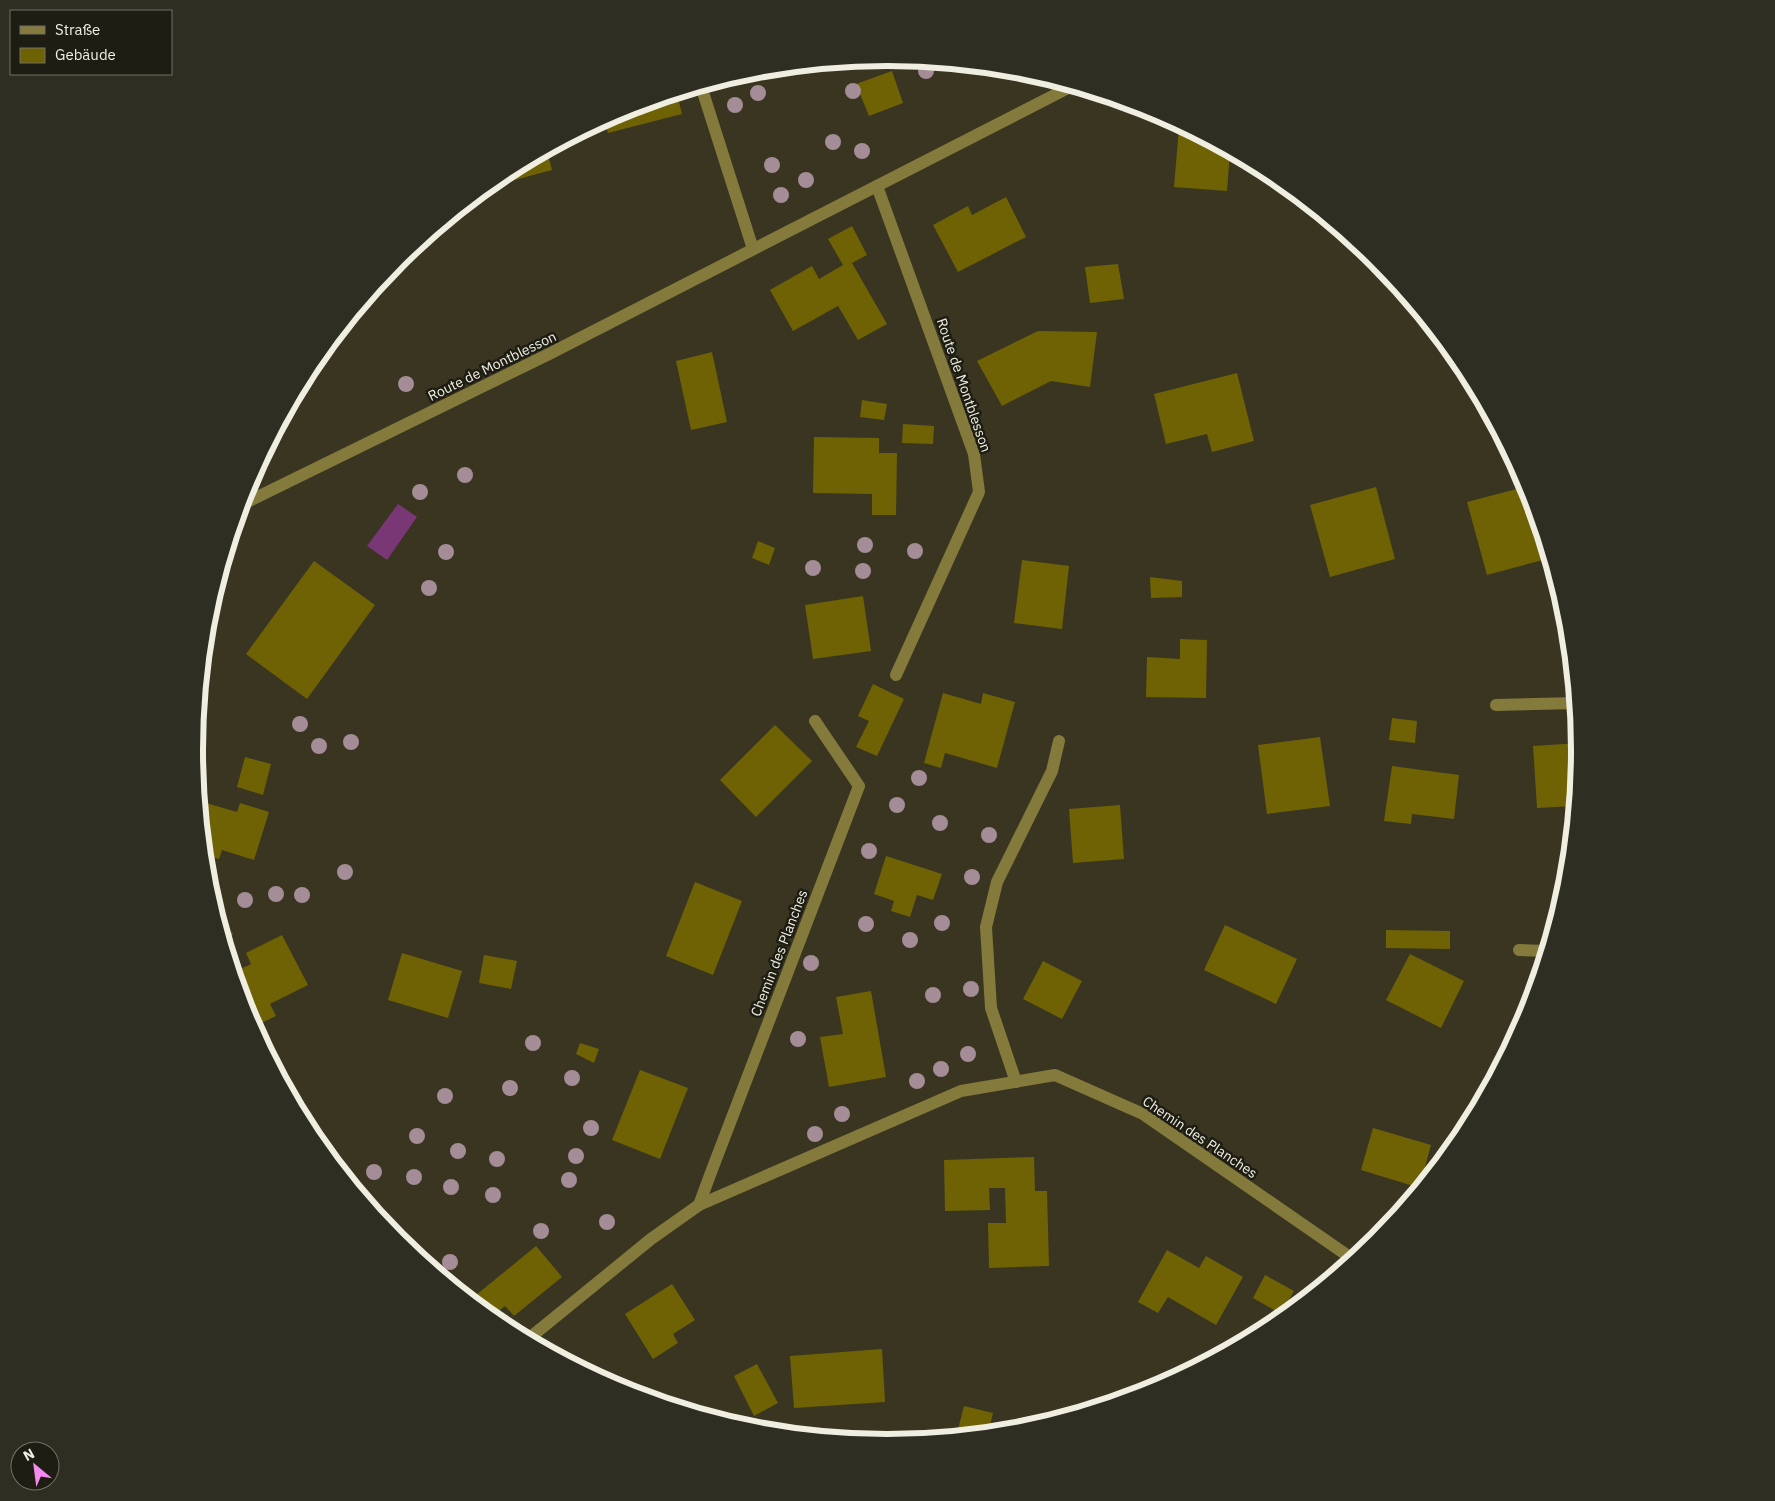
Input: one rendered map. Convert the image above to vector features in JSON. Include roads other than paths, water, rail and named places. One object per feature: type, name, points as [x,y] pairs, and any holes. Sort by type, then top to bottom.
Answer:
[{"type":"street","name":"Route de Montblesson","points":[[251,500],[549,354],[1064,90]]},
{"type":"street","points":[[703,92],[753,249]]},
{"type":"street","name":"Route de Montblesson","points":[[876,186],[974,454],[979,492],[896,675]]},
{"type":"street","points":[[1496,705],[1570,702]]},
{"type":"street","name":"Chemin des Planches","points":[[699,1205],[860,786],[815,721]]},
{"type":"street","points":[[1016,1082],[991,1008],[986,927],[997,882],[1052,771],[1059,742]]},
{"type":"street","points":[[1519,950],[1541,951]]},
{"type":"street","name":"Chemin des Planches","points":[[533,1335],[651,1239],[699,1205],[961,1091],[1055,1075],[1143,1114],[1348,1256]]}]
